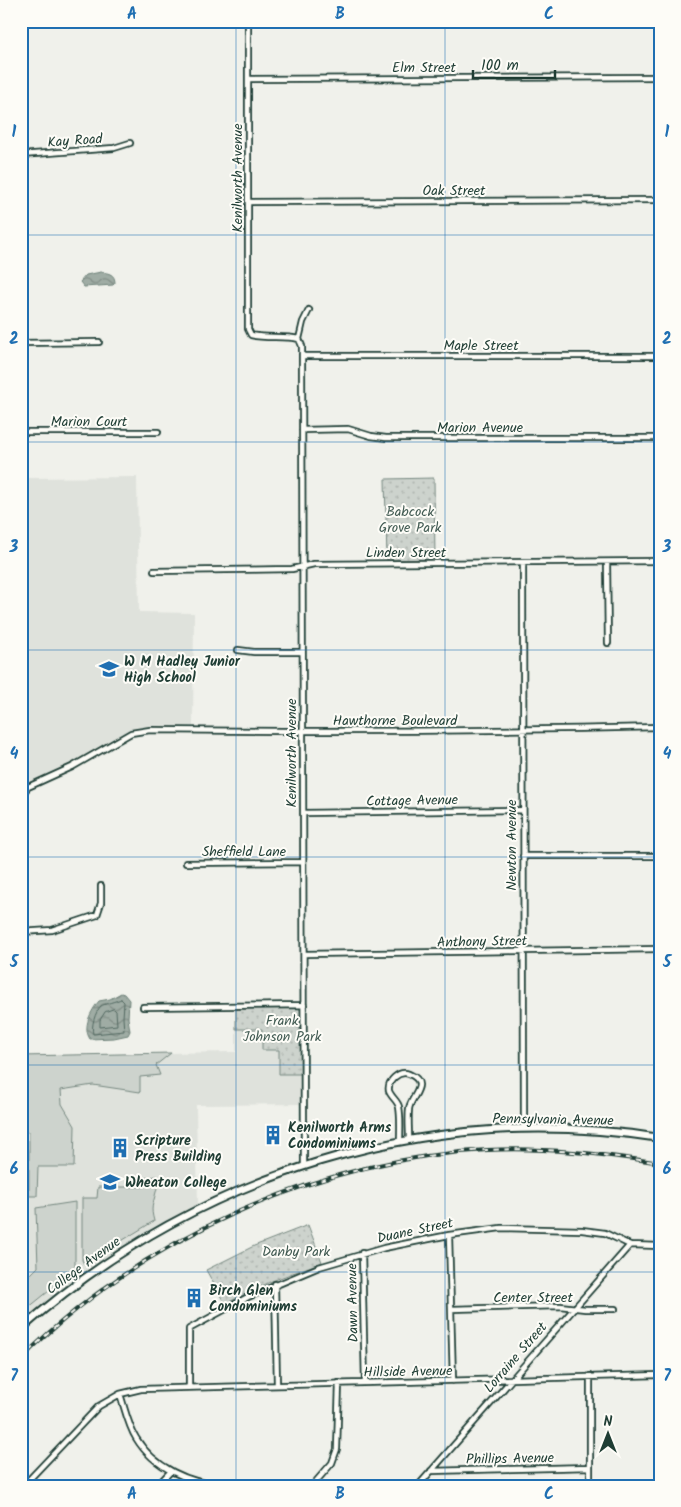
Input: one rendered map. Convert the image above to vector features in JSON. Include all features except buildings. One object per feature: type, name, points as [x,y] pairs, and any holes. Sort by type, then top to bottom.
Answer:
[{"type":"street","name":"Kenilworth Avenue","points":[[248,21],[248,329],[251,335],[260,337],[290,337],[299,339],[302,346],[304,1166]]},
{"type":"street","name":"Elm Street","points":[[248,79],[660,77]]},
{"type":"street","name":"Kay Road","points":[[21,155],[114,148],[130,142]]},
{"type":"street","name":"Oak Street","points":[[248,202],[660,200]]},
{"type":"street","points":[[299,339],[303,322],[309,310]]},
{"type":"street","points":[[21,343],[99,342]]},
{"type":"street","name":"Maple Street","points":[[302,356],[660,356]]},
{"type":"street","name":"Marion Avenue","points":[[302,430],[348,429],[371,436],[386,438],[660,438]]},
{"type":"street","name":"Marion Court","points":[[21,432],[158,432]]},
{"type":"street","points":[[21,512],[21,522]]},
{"type":"street","name":"Newton Avenue","points":[[523,562],[524,1128]]},
{"type":"street","points":[[608,562],[608,643]]},
{"type":"street","name":"Linden Street","points":[[154,571],[303,568],[314,564],[660,562]]},
{"type":"street","points":[[21,602],[21,932]]},
{"type":"street","points":[[238,650],[302,652]]},
{"type":"street","name":"Hawthorne Boulevard","points":[[21,795],[28,787],[72,767],[132,733],[150,730],[302,732],[660,727]]},
{"type":"street","name":"Cottage Avenue","points":[[303,813],[522,810]]},
{"type":"street","points":[[523,856],[660,856]]},
{"type":"street","name":"Sheffield Lane","points":[[186,863],[303,862]]},
{"type":"street","points":[[21,928],[21,932],[52,930],[97,915],[101,903],[101,886]]},
{"type":"street","name":"Anthony Street","points":[[304,954],[660,949]]},
{"type":"street","points":[[143,1007],[304,1005]]},
{"type":"street","points":[[400,1141],[399,1104],[390,1092],[389,1085],[397,1075],[403,1073],[416,1079],[419,1084],[418,1091],[409,1107],[410,1139]]},
{"type":"street","name":"Pennsylvania Avenue","points":[[137,1242],[226,1196],[273,1177],[350,1152],[410,1139],[472,1131],[524,1128],[588,1130],[660,1138]]},
{"type":"street","name":"Duane Street","points":[[189,1387],[189,1329],[275,1284],[362,1253],[449,1235],[501,1228],[582,1230],[605,1233],[630,1244],[660,1246]]},
{"type":"street","points":[[449,1235],[453,1381]]},
{"type":"street","name":"College Avenue","points":[[22,1328],[83,1278],[137,1242]]},
{"type":"street","name":"Lorraine Street","points":[[418,1486],[630,1244]]},
{"type":"street","name":"Dawn Avenue","points":[[362,1253],[365,1383]]},
{"type":"street","points":[[275,1284],[277,1384]]},
{"type":"street","name":"Center Street","points":[[451,1309],[560,1306],[585,1309],[615,1308]]},
{"type":"street","points":[[21,1310],[22,1328]]},
{"type":"street","name":"Hillside Avenue","points":[[23,1486],[92,1412],[107,1400],[120,1394],[141,1389],[660,1375]]},
{"type":"street","points":[[590,1376],[590,1486]]},
{"type":"street","points":[[312,1486],[332,1463],[337,1448],[339,1383]]},
{"type":"street","points":[[120,1394],[136,1439],[146,1453],[171,1471],[191,1480],[223,1486]]},
{"type":"street","name":"Phillips Avenue","points":[[431,1471],[590,1467]]},
{"type":"street","points":[[157,1486],[171,1471]]},
{"type":"shaded area","name":"W M Hadley Junior High School","points":[[137,477],[139,612],[194,613],[193,726],[144,727],[130,730],[55,773],[24,786],[24,478]]},
{"type":"shaded area","name":"Wheaton College","points":[[236,1029],[262,1029],[303,1074],[303,1104],[196,1105],[198,1207],[146,1234],[81,1277],[25,1321],[21,1055],[236,1052]]},
{"type":"green space","name":"Babcock Grove Park","points":[[434,478],[435,560],[387,560],[385,479]]},
{"type":"green space","name":"Frank Johnson Park","points":[[302,1007],[303,1074],[279,1074],[279,1050],[262,1050],[262,1029],[236,1029],[236,1008]]},
{"type":"green space","points":[[171,1053],[156,1065],[160,1075],[140,1077],[140,1092],[93,1085],[61,1090],[62,1104],[75,1126],[74,1167],[38,1167],[37,1196],[29,1196],[29,1132],[21,1131],[21,1056]]},
{"type":"green space","points":[[157,1176],[157,1188],[152,1209],[154,1221],[84,1264],[82,1260],[82,1198],[97,1198],[98,1187],[144,1187],[144,1178]]},
{"type":"green space","points":[[75,1202],[75,1270],[28,1308],[29,1276],[38,1267],[36,1208]]},
{"type":"green space","name":"Danby Park","points":[[308,1225],[322,1262],[272,1281],[225,1304],[206,1270],[254,1246]]},
{"type":"water","points":[[101,272],[111,274],[115,283],[113,285],[84,287],[80,282],[86,275]]},
{"type":"water","points":[[121,993],[129,1000],[128,1018],[130,1031],[128,1035],[114,1038],[90,1039],[87,1024],[96,1005],[99,1001],[110,999]]},
{"type":"railway","points":[[21,1359],[69,1316],[121,1277],[177,1243],[236,1213],[297,1188],[360,1170],[423,1157],[487,1150],[509,1149],[574,1152],[660,1163]]},
{"type":"place","name":"W M Hadley Junior High School","points":[[109,669]]},
{"type":"place","name":"Kenilworth Arms Condominiums","points":[[273,1135]]},
{"type":"place","name":"Scripture Press Building","points":[[120,1148]]},
{"type":"place","name":"Wheaton College","points":[[110,1182]]},
{"type":"place","name":"Birch Glen Condominiums","points":[[194,1298]]}]
